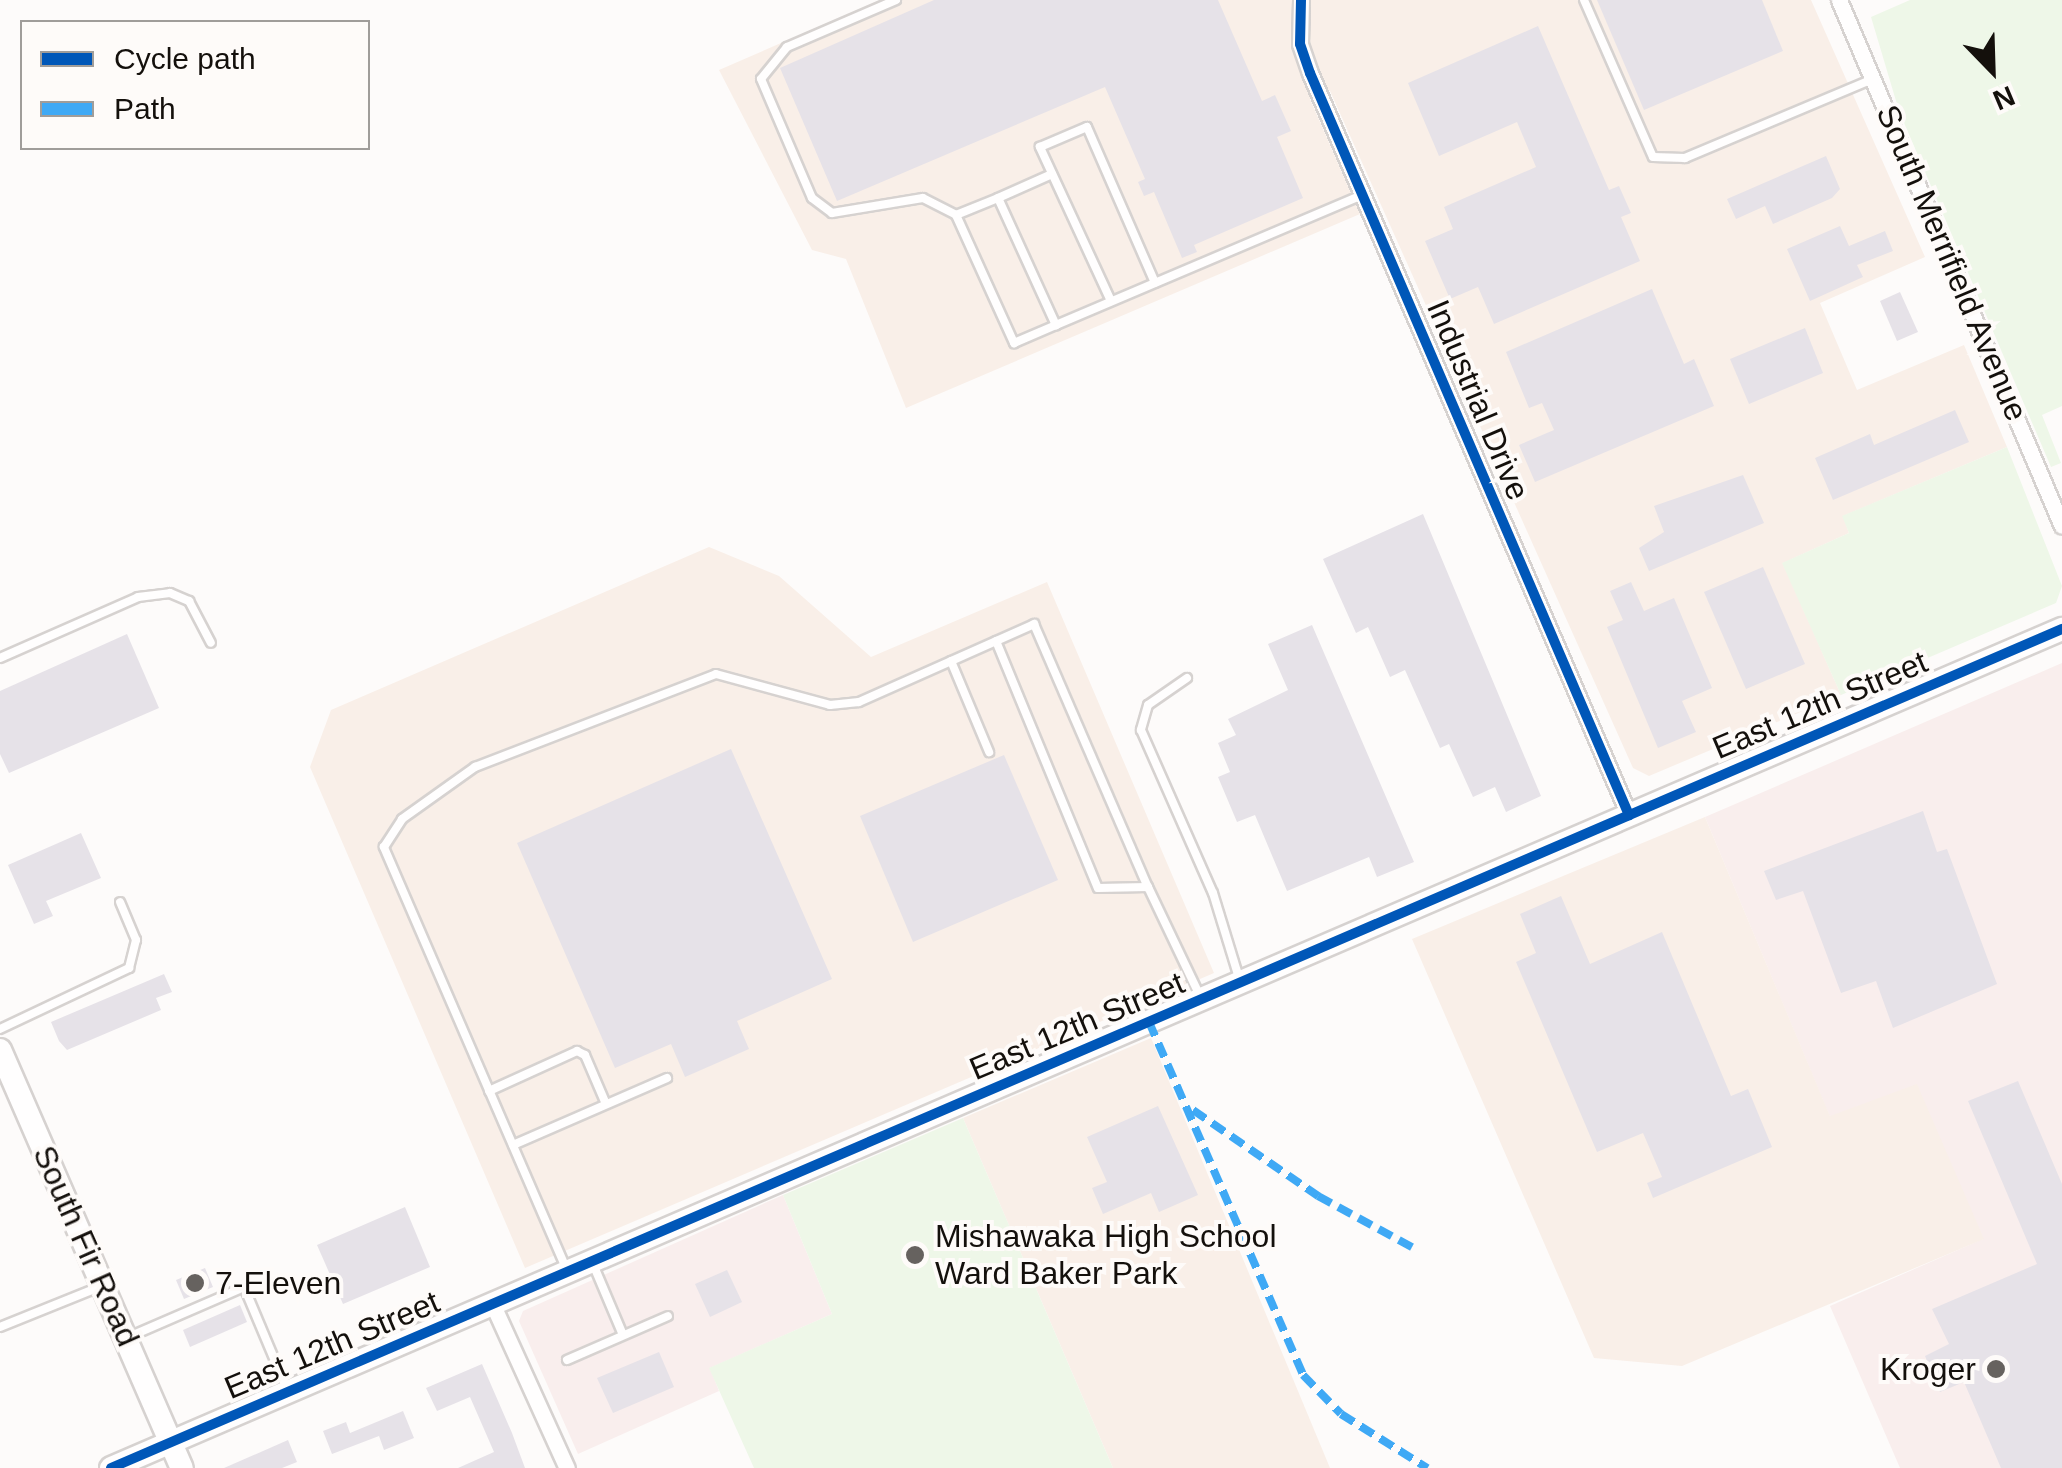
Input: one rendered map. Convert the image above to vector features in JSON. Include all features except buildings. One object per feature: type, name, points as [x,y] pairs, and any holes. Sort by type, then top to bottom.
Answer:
[{"type":"street","name":"Industrial Drive","points":[[1302,0],[1300,44],[1629,815]]},
{"type":"street","name":"South Merrifield Avenue","points":[[1839,0],[2062,526]]},
{"type":"street","name":"East 12th Street","points":[[111,1468],[2062,629]]},
{"type":"street","name":"South Fir Road","points":[[0,1050],[182,1468]]},
{"type":"street","points":[[492,1303],[567,1468]]},
{"type":"lane","points":[[896,0],[788,47],[762,80],[812,198],[832,214],[923,198],[956,214],[1014,343],[1362,195]]},
{"type":"lane","points":[[1584,0],[1654,157],[1685,158],[1873,80]]},
{"type":"lane","points":[[1110,301],[1040,147],[1087,127],[1155,283]]},
{"type":"lane","points":[[956,214],[1052,174]]},
{"type":"lane","points":[[998,198],[1056,325]]},
{"type":"lane","points":[[0,658],[138,598],[170,594],[189,601],[211,643]]},
{"type":"lane","points":[[567,1270],[384,848],[402,819],[476,767],[716,674],[830,705],[859,702],[1034,624],[1148,887],[1202,1000]]},
{"type":"lane","points":[[996,641],[1098,888],[1148,887]]},
{"type":"lane","points":[[951,661],[989,752]]},
{"type":"lane","points":[[1187,678],[1148,704],[1141,730],[1213,894],[1240,982]]},
{"type":"lane","points":[[0,1030],[130,968],[136,940],[120,902]]},
{"type":"lane","points":[[489,1090],[577,1052],[585,1055],[606,1104]]},
{"type":"lane","points":[[513,1145],[667,1078]]},
{"type":"lane","points":[[592,1259],[623,1335]]},
{"type":"lane","points":[[0,1327],[103,1285]]},
{"type":"lane","points":[[126,1338],[244,1288],[288,1391]]},
{"type":"lane","points":[[566,1360],[668,1316]]},
{"type":"shaded area","points":[[880,0],[1811,0],[1925,257],[1820,303],[1857,390],[1964,345],[2007,447],[1843,516],[1849,533],[1783,563],[1841,695],[1649,776],[1633,768],[1330,91],[1310,99],[1360,214],[906,408],[846,259],[812,250],[719,70]]},
{"type":"shaded area","points":[[709,547],[779,576],[871,657],[1047,582],[1214,973],[525,1268],[310,767],[331,710]]},
{"type":"shaded area","points":[[2062,663],[2062,1468],[1900,1468],[1830,1306],[1983,1239],[1830,1117],[1705,817]]},
{"type":"shaded area","points":[[1705,817],[1830,1116],[1917,1084],[1984,1239],[1682,1366],[1594,1358],[1412,939]]},
{"type":"shaded area","points":[[1151,1038],[1330,1468],[1113,1468],[963,1118]]},
{"type":"shaded area","points":[[783,1195],[832,1314],[710,1368],[719,1391],[578,1454],[519,1321],[523,1311]]},
{"type":"green space","points":[[1910,0],[2062,0],[2062,406],[2042,415],[2061,463],[2051,467],[1899,111],[1871,17]]},
{"type":"green space","points":[[2007,447],[2062,586],[2056,603],[1841,695],[1782,563],[1849,533],[1842,516]]},
{"type":"green space","name":"Mishawaka High School Ward Baker Park","points":[[963,1118],[1113,1468],[754,1468],[709,1368],[832,1314],[783,1195]]},
{"type":"marked path","points":[[1149,1022],[1303,1375],[1341,1414],[1427,1468]]},
{"type":"marked path","points":[[1193,1110],[1318,1196],[1417,1250]]},
{"type":"cycle path","points":[[1301,0],[1300,44],[1310,73],[1629,815]]},
{"type":"cycle path","points":[[111,1468],[2062,629]]},
{"type":"place","name":"Mishawaka High School Ward Baker Park","points":[[915,1255]]},
{"type":"place","name":"7-Eleven","points":[[195,1283]]},
{"type":"place","name":"Kroger","points":[[1996,1369]]}]
